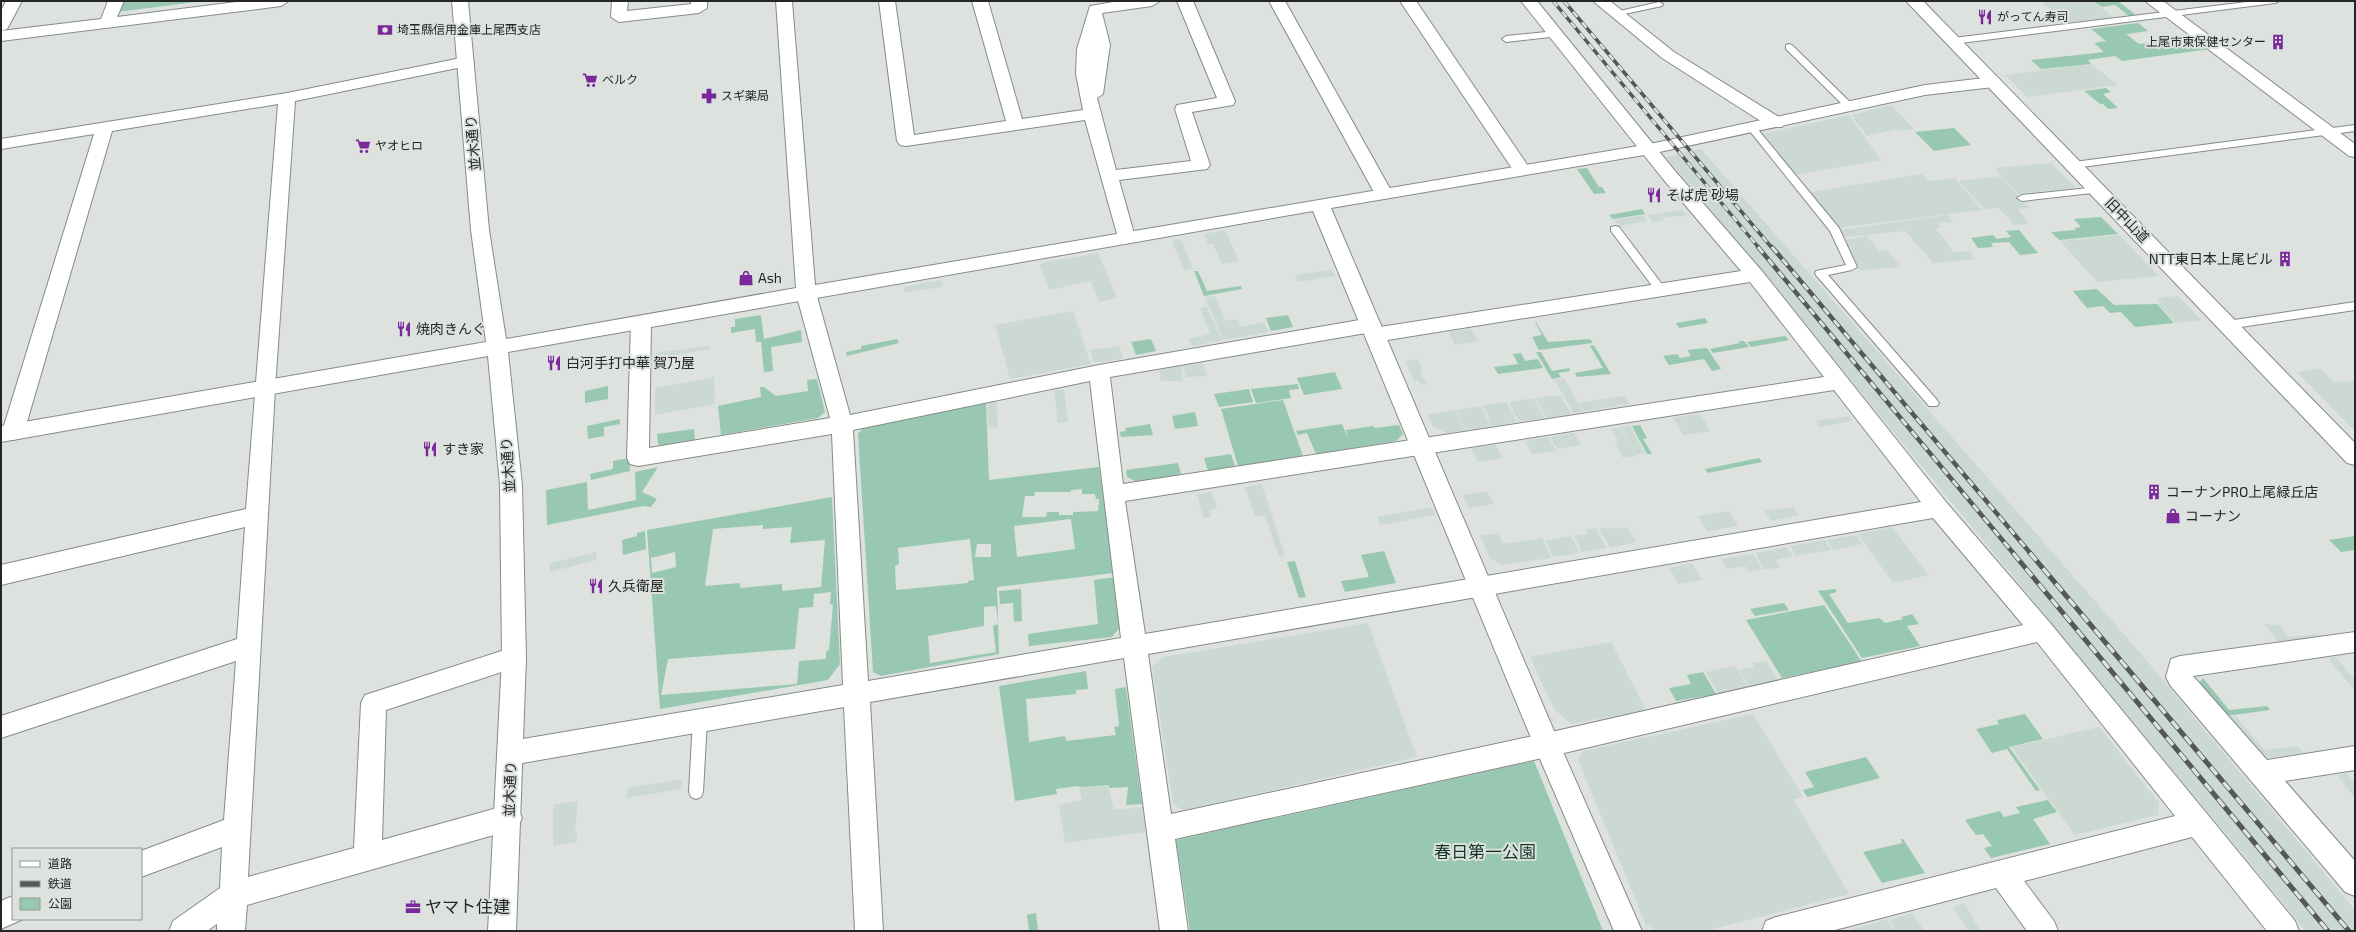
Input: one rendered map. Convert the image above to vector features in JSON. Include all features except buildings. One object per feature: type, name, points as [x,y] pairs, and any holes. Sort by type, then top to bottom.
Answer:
[{"type":"street","points":[[1,26],[14,1]]},
{"type":"street","points":[[107,23],[116,1]]},
{"type":"street","points":[[1,36],[281,1]]},
{"type":"street","name":"並木通り","points":[[460,1],[480,230],[498,348],[511,485],[514,658],[502,931]]},
{"type":"street","points":[[620,1],[619,18],[698,8],[699,1]]},
{"type":"street","points":[[784,1],[806,293],[842,424],[869,931]]},
{"type":"street","points":[[887,1],[906,141],[1092,114]]},
{"type":"street","points":[[980,1],[1015,125]]},
{"type":"street","points":[[1126,237],[1092,114],[1102,45],[1094,5],[1152,1]]},
{"type":"street","points":[[1109,176],[1201,165],[1183,110],[1227,101],[1185,1]]},
{"type":"street","points":[[1277,1],[1384,194]]},
{"type":"street","points":[[1408,1],[1521,169]]},
{"type":"street","points":[[1530,1],[1650,149],[1669,175],[1755,275],[1938,508],[2042,631],[2285,931]]},
{"type":"street","points":[[1601,1],[1668,55],[1776,123]]},
{"type":"street","name":"旧中山道","points":[[1914,1],[2355,457]]},
{"type":"street","points":[[2153,1],[2355,152]]},
{"type":"street","points":[[1,144],[287,98],[466,62]]},
{"type":"street","points":[[105,127],[7,433],[1126,237],[1384,194],[1521,169],[1650,149],[1925,90],[1993,82]]},
{"type":"street","points":[[231,931],[234,895],[236,829],[265,388],[287,98]]},
{"type":"street","points":[[1320,205],[1628,931]]},
{"type":"street","points":[[641,323],[638,458],[842,424],[1099,372],[1373,330],[1755,275]]},
{"type":"street","points":[[1099,372],[1112,494],[1135,645],[1174,931]]},
{"type":"street","points":[[1112,494],[1422,445],[1839,382]]},
{"type":"street","points":[[511,753],[856,692],[1938,508]]},
{"type":"street","points":[[2,578],[257,514]]},
{"type":"street","points":[[1160,829],[1548,745],[2042,631]]},
{"type":"street","points":[[2355,642],[2180,667],[2179,677],[2355,882]]},
{"type":"street","points":[[1,727],[248,646]]},
{"type":"street","points":[[367,858],[374,703],[514,658]]},
{"type":"street","points":[[2260,773],[2355,758]]},
{"type":"street","points":[[183,931],[234,895],[508,818]]},
{"type":"street","points":[[1776,931],[2197,823]]},
{"type":"street","points":[[142,864],[236,829]]},
{"type":"street","points":[[2002,873],[2044,931]]},
{"type":"street","points":[[1,915],[12,910]]},
{"type":"lane","points":[[1953,41],[2275,1]]},
{"type":"lane","points":[[1615,13],[1659,4]]},
{"type":"lane","points":[[1506,39],[1556,34]]},
{"type":"lane","points":[[1789,47],[1849,106]]},
{"type":"lane","points":[[1752,128],[1835,230],[1852,267],[1820,273],[1933,403]]},
{"type":"lane","points":[[2074,165],[2355,128]]},
{"type":"lane","points":[[2022,198],[2098,190]]},
{"type":"lane","points":[[1615,229],[1660,289]]},
{"type":"lane","points":[[2227,325],[2355,306]]},
{"type":"lane","points":[[696,792],[700,720]]},
{"type":"shaded area","points":[[2060,1],[2092,1],[2113,17],[2067,23],[2042,3]]},
{"type":"shaded area","points":[[2091,64],[2118,85],[2027,97],[2005,75]]},
{"type":"shaded area","points":[[1891,105],[1914,129],[1898,131],[1896,129],[1867,136],[1851,115]]},
{"type":"shaded area","points":[[1849,115],[1881,160],[1795,175],[1763,134]]},
{"type":"shaded area","points":[[1701,149],[2148,662],[2355,910],[2355,931],[2306,931],[1666,157]]},
{"type":"shaded area","points":[[2051,163],[2076,188],[2018,194],[1995,168]]},
{"type":"shaded area","points":[[1922,174],[1928,181],[1955,178],[1982,210],[1838,228],[1811,192]]},
{"type":"shaded area","points":[[2001,176],[2029,208],[2018,209],[2028,223],[2025,223],[2027,224],[2014,225],[1999,208],[1984,209],[1959,181]]},
{"type":"shaded area","points":[[1682,210],[1687,216],[1662,217],[1664,220],[1653,222],[1648,215]]},
{"type":"shaded area","points":[[1644,215],[1648,221],[1619,226],[1615,220]]},
{"type":"shaded area","points":[[1947,215],[1953,222],[1938,223],[1940,227],[1935,228],[1954,252],[1969,251],[1976,259],[1933,263],[1905,231],[1846,237],[1840,230]]},
{"type":"shaded area","points":[[1225,230],[1239,261],[1222,264],[1213,244],[1208,244],[1204,234]]},
{"type":"shaded area","points":[[2119,235],[2159,276],[2097,282],[2060,241]]},
{"type":"shaded area","points":[[1867,236],[1879,251],[1887,250],[1901,267],[1860,270],[1854,262],[1846,240]]},
{"type":"shaded area","points":[[1181,239],[1193,269],[1184,271],[1172,241]]},
{"type":"shaded area","points":[[1098,253],[1117,298],[1099,302],[1091,281],[1049,290],[1040,265],[1045,262]]},
{"type":"shaded area","points":[[1332,270],[1335,276],[1299,282],[1295,275]]},
{"type":"shaded area","points":[[941,280],[943,287],[905,292],[904,287]]},
{"type":"shaded area","points":[[1215,296],[1226,321],[1238,319],[1241,327],[1264,322],[1269,332],[1223,340],[1205,297]]},
{"type":"shaded area","points":[[2178,296],[2201,320],[2176,323],[2158,304],[2162,304],[2157,298]]},
{"type":"shaded area","points":[[1207,307],[1222,340],[1192,346],[1189,339],[1210,334],[1200,308]]},
{"type":"shaded area","points":[[1073,311],[1091,364],[1010,379],[995,325]]},
{"type":"shaded area","points":[[1471,329],[1478,341],[1455,345],[1449,332]]},
{"type":"shaded area","points":[[710,346],[710,349],[656,358],[655,353]]},
{"type":"shaded area","points":[[1119,346],[1123,359],[1094,363],[1090,350]]},
{"type":"shaded area","points":[[1418,359],[1423,371],[1419,372],[1428,384],[1421,385],[1419,381],[1414,381],[1405,361]]},
{"type":"shaded area","points":[[1202,360],[1207,376],[1186,377],[1183,365]]},
{"type":"shaded area","points":[[1181,364],[1183,381],[1161,381],[1159,370]]},
{"type":"shaded area","points":[[2320,368],[2334,382],[2355,381],[2355,431],[2297,372]]},
{"type":"shaded area","points":[[714,377],[715,404],[655,415],[655,388]]},
{"type":"shaded area","points":[[1564,378],[1583,412],[1573,413],[1555,380]]},
{"type":"shaded area","points":[[1064,389],[1068,422],[1058,423],[1054,390]]},
{"type":"shaded area","points":[[1560,395],[1571,414],[1546,418],[1536,398]]},
{"type":"shaded area","points":[[1624,396],[1629,404],[1586,411],[1583,410],[1579,403]]},
{"type":"shaded area","points":[[1534,398],[1544,418],[1519,422],[1509,402]]},
{"type":"shaded area","points":[[996,401],[998,427],[988,428],[987,403]]},
{"type":"shaded area","points":[[1507,402],[1517,422],[1492,426],[1483,406]]},
{"type":"shaded area","points":[[1481,406],[1491,427],[1466,430],[1456,410]]},
{"type":"shaded area","points":[[1455,410],[1465,430],[1447,433],[1433,427],[1428,414]]},
{"type":"shaded area","points":[[1700,414],[1711,431],[1683,435],[1673,418]]},
{"type":"shaded area","points":[[1849,416],[1852,421],[1820,427],[1816,421]]},
{"type":"shaded area","points":[[1630,426],[1645,453],[1636,455],[1621,427]]},
{"type":"shaded area","points":[[1620,427],[1636,456],[1623,458],[1615,443],[1619,443],[1611,429]]},
{"type":"shaded area","points":[[1574,433],[1581,445],[1557,449],[1550,437]]},
{"type":"shaded area","points":[[1548,437],[1556,451],[1532,454],[1525,441]]},
{"type":"shaded area","points":[[1496,445],[1502,458],[1477,462],[1471,448]]},
{"type":"shaded area","points":[[1262,484],[1285,556],[1279,557],[1265,516],[1255,517],[1245,487]]},
{"type":"shaded area","points":[[1487,491],[1494,504],[1469,508],[1462,495]]},
{"type":"shaded area","points":[[1212,492],[1217,509],[1209,510],[1211,517],[1203,518],[1197,494]]},
{"type":"shaded area","points":[[1432,507],[1436,515],[1380,525],[1377,517]]},
{"type":"shaded area","points":[[1793,507],[1799,515],[1771,521],[1764,511]]},
{"type":"shaded area","points":[[1729,511],[1738,526],[1707,531],[1698,516]]},
{"type":"shaded area","points":[[1612,527],[1613,529],[1627,527],[1636,542],[1610,548],[1599,529]]},
{"type":"shaded area","points":[[1892,527],[1929,575],[1893,583],[1858,534]]},
{"type":"shaded area","points":[[1596,528],[1606,548],[1582,552],[1574,536],[1588,534],[1586,530]]},
{"type":"shaded area","points":[[1498,533],[1503,544],[1542,538],[1551,558],[1501,565],[1490,558],[1480,536]]},
{"type":"shaded area","points":[[1856,535],[1862,544],[1833,550],[1827,540]]},
{"type":"shaded area","points":[[1571,536],[1579,553],[1553,557],[1545,541]]},
{"type":"shaded area","points":[[1825,540],[1831,550],[1796,556],[1790,546]]},
{"type":"shaded area","points":[[1787,547],[1793,556],[1775,560],[1780,567],[1765,570],[1755,553]]},
{"type":"shaded area","points":[[596,552],[597,560],[550,572],[550,563]]},
{"type":"shaded area","points":[[1753,554],[1762,569],[1749,572],[1745,566],[1727,569],[1721,559]]},
{"type":"shaded area","points":[[1692,563],[1702,580],[1679,584],[1669,568]]},
{"type":"shaded area","points":[[1368,623],[1417,757],[1184,811],[1173,804],[1152,667],[1163,657]]},
{"type":"shaded area","points":[[2264,624],[2279,625],[2289,637],[2317,634],[2321,639],[2279,643]]},
{"type":"shaded area","points":[[1611,642],[1646,710],[1571,724],[1554,709],[1530,657]]},
{"type":"shaded area","points":[[2336,657],[2355,680],[2355,691],[2328,658]]},
{"type":"shaded area","points":[[1766,661],[1778,680],[1749,686],[1739,670],[1754,667],[1752,663]]},
{"type":"shaded area","points":[[1735,666],[1748,687],[1718,693],[1706,672]]},
{"type":"shaded area","points":[[1753,714],[1803,797],[1793,799],[1849,894],[1706,931],[1658,931],[1646,925],[1578,760],[1583,751]]},
{"type":"shaded area","points":[[2236,716],[2264,750],[2298,746],[2303,753],[2270,758],[2254,751],[2226,718]]},
{"type":"shaded area","points":[[2099,727],[2159,803],[2158,815],[2075,835],[2011,747]]},
{"type":"shaded area","points":[[2346,773],[2355,784],[2355,798],[2337,775]]},
{"type":"shaded area","points":[[682,779],[681,789],[627,798],[628,788]]},
{"type":"shaded area","points":[[1108,785],[1114,810],[1143,807],[1146,832],[1065,843],[1059,805],[1082,800],[1079,787]]},
{"type":"shaded area","points":[[578,801],[575,834],[577,833],[577,842],[553,846],[553,805]]},
{"type":"shaded area","points":[[1964,903],[1980,931],[1968,931],[1953,907]]},
{"type":"shaded area","points":[[1913,913],[1924,931],[1896,931],[1889,920]]},
{"type":"shaded area","points":[[1887,919],[1893,931],[1850,930]]},
{"type":"green space","points":[[122,1],[204,1],[117,12]]},
{"type":"green space","points":[[2093,1],[2118,1],[2136,15],[2129,16],[2115,5],[2102,7]]},
{"type":"green space","points":[[2138,23],[2148,31],[2126,34],[2139,44],[2196,39],[2210,49],[2122,61],[2115,56],[2088,60],[2091,64],[2041,69],[2031,60],[2104,52],[2094,43],[2106,41],[2091,29]]},
{"type":"green space","points":[[2106,88],[2111,92],[2103,94],[2118,108],[2108,109],[2084,91]]},
{"type":"green space","points":[[1954,128],[1971,145],[1934,151],[1915,132]]},
{"type":"green space","points":[[1587,168],[1599,187],[1602,187],[1606,193],[1594,194],[1577,169]]},
{"type":"green space","points":[[1642,209],[1645,214],[1613,219],[1609,215]]},
{"type":"green space","points":[[2101,217],[2118,234],[2059,240],[2051,232],[2076,230],[2074,228],[2081,227],[2074,219]]},
{"type":"green space","points":[[2019,230],[2038,253],[2020,255],[2009,242],[1991,243],[1993,247],[1978,248],[1971,238],[1993,235],[1997,239],[2011,237],[2006,231]]},
{"type":"green space","points":[[1194,271],[1198,271],[1207,291],[1241,286],[1242,289],[1204,296]]},
{"type":"green space","points":[[2097,289],[2114,305],[2157,304],[2174,323],[2135,327],[2121,312],[2110,313],[2103,306],[2087,308],[2073,291]]},
{"type":"green space","points":[[761,315],[764,339],[801,330],[802,342],[771,347],[773,371],[764,372],[761,342],[756,342],[755,329],[731,333],[731,327],[735,327],[735,319]]},
{"type":"green space","points":[[1288,315],[1293,327],[1271,331],[1266,318]]},
{"type":"green space","points":[[1705,318],[1708,323],[1679,328],[1676,323]]},
{"type":"green space","points":[[1535,322],[1548,342],[1590,339],[1593,343],[1539,350],[1532,337],[1542,335]]},
{"type":"green space","points":[[1785,336],[1789,340],[1751,347],[1747,342]]},
{"type":"green space","points":[[897,339],[899,343],[847,356],[846,352],[861,349],[861,346]]},
{"type":"green space","points":[[1151,339],[1156,351],[1136,355],[1131,342]]},
{"type":"green space","points":[[1739,341],[1744,341],[1749,347],[1713,353],[1710,349],[1740,343]]},
{"type":"green space","points":[[1594,345],[1611,374],[1577,377],[1575,373],[1603,368],[1590,346]]},
{"type":"green space","points":[[1707,348],[1721,369],[1712,371],[1704,359],[1669,365],[1663,356],[1677,354],[1680,358],[1691,356],[1687,350]]},
{"type":"green space","points":[[1536,352],[1541,352],[1552,371],[1569,368],[1570,371],[1558,373],[1561,377],[1552,379]]},
{"type":"green space","points":[[1521,353],[1525,361],[1538,359],[1543,368],[1498,374],[1494,367],[1518,364],[1513,354]]},
{"type":"green space","points":[[1335,372],[1342,389],[1304,395],[1297,378]]},
{"type":"green space","points":[[817,379],[825,412],[818,418],[721,435],[718,406],[761,397],[760,387],[764,387],[776,396],[808,391],[807,380]]},
{"type":"green space","points":[[1298,384],[1299,389],[1289,390],[1291,398],[1256,403],[1251,389]]},
{"type":"green space","points":[[608,386],[608,399],[585,403],[585,391]]},
{"type":"green space","points":[[1249,389],[1253,402],[1219,407],[1214,394]]},
{"type":"green space","points":[[1283,400],[1303,456],[1238,466],[1221,409]]},
{"type":"green space","points":[[986,403],[989,480],[1099,467],[1114,573],[997,587],[999,654],[881,676],[873,672],[858,434],[866,425]],"holes":[[[1082,489],[1082,494],[1095,494],[1096,499],[1099,499],[1098,511],[1073,512],[1073,515],[1059,515],[1059,512],[1047,512],[1046,517],[1022,517],[1025,496],[1034,496],[1035,492],[1071,492],[1071,490]],[[1071,519],[1075,549],[1017,557],[1014,526]],[[970,539],[974,580],[968,581],[968,583],[896,590],[895,566],[899,564],[898,548]],[[977,544],[991,544],[991,557],[975,557]],[[996,606],[998,624],[993,626],[996,652],[930,663],[928,636],[984,626],[984,607]]]},
{"type":"green space","points":[[1195,412],[1198,426],[1175,429],[1172,416]]},
{"type":"green space","points":[[620,419],[620,424],[604,427],[604,436],[588,439],[587,426]]},
{"type":"green space","points":[[1150,424],[1153,435],[1121,437],[1120,432],[1126,431],[1125,428]]},
{"type":"green space","points":[[1342,424],[1348,438],[1346,430],[1373,426],[1375,428],[1399,425],[1403,434],[1396,441],[1316,454],[1307,433],[1298,435],[1296,431]]},
{"type":"green space","points":[[1640,425],[1647,438],[1643,439],[1652,454],[1647,454],[1632,426]]},
{"type":"green space","points":[[694,429],[695,441],[666,447],[658,444],[657,434]]},
{"type":"green space","points":[[1231,454],[1235,466],[1208,471],[1204,458]]},
{"type":"green space","points":[[629,458],[630,471],[591,480],[590,474],[613,469],[613,461]]},
{"type":"green space","points":[[1759,458],[1762,462],[1708,473],[1705,469]]},
{"type":"green space","points":[[1178,463],[1181,474],[1139,483],[1127,477],[1126,470]]},
{"type":"green space","points":[[658,467],[642,492],[657,499],[651,507],[643,506],[547,525],[546,490],[587,482],[588,510],[636,500],[635,472]]},
{"type":"green space","points":[[832,497],[840,664],[828,680],[660,709],[647,530]],"holes":[[[763,525],[763,529],[792,527],[790,543],[825,540],[821,587],[782,591],[782,584],[740,588],[740,583],[705,586],[713,529]],[[675,552],[676,567],[652,573],[651,558]],[[831,592],[830,604],[833,605],[829,650],[826,651],[826,659],[799,661],[797,684],[661,695],[668,659],[795,649],[799,608],[813,607],[814,594]]]},
{"type":"green space","points":[[645,531],[646,549],[623,555],[622,540],[637,536],[637,533]]},
{"type":"green space","points":[[2355,536],[2355,550],[2341,552],[2329,540]]},
{"type":"green space","points":[[1384,551],[1396,583],[1345,592],[1341,581],[1369,577],[1361,555]]},
{"type":"green space","points":[[1295,561],[1306,597],[1299,598],[1287,562]]},
{"type":"green space","points":[[1115,577],[1122,625],[1112,637],[1029,646],[1028,634],[1098,624],[1094,580]]},
{"type":"green space","points":[[1021,589],[1022,621],[1014,622],[1013,603],[1000,604],[999,591]]},
{"type":"green space","points":[[1835,589],[1837,592],[1829,594],[1848,623],[1879,618],[1885,623],[1903,619],[1901,617],[1912,614],[1919,624],[1907,626],[1920,646],[1862,658],[1818,591]]},
{"type":"green space","points":[[1784,603],[1789,610],[1755,616],[1750,609]]},
{"type":"green space","points":[[1824,605],[1862,662],[1782,678],[1746,620]]},
{"type":"green space","points":[[1086,671],[1088,689],[1076,690],[1076,694],[1026,699],[1029,742],[1065,736],[1066,741],[1116,735],[1114,727],[1119,726],[1115,689],[1126,687],[1142,804],[1126,805],[1128,787],[1110,788],[1108,785],[1078,786],[1056,789],[1057,794],[1015,801],[999,686]]},
{"type":"green space","points":[[1703,672],[1716,694],[1676,701],[1669,688],[1691,684],[1687,675]]},
{"type":"green space","points":[[2203,678],[2229,710],[2267,706],[2270,710],[2226,716],[2198,684]]},
{"type":"green space","points":[[2025,714],[2043,739],[2009,747],[2040,790],[2036,791],[2007,749],[1992,753],[1976,729],[1999,724],[1997,720]]},
{"type":"green space","points":[[1866,757],[1880,778],[1807,797],[1803,790],[1814,787],[1805,772]]},
{"type":"green space","name":"春日第一公園","points":[[1534,761],[1603,931],[1190,931],[1176,840]]},
{"type":"green space","points":[[2048,800],[2057,812],[2033,819],[2050,844],[1991,858],[1984,848],[1992,846],[1983,834],[1976,835],[1965,820],[2000,811],[2004,817],[2020,813],[2016,807]]},
{"type":"green space","points":[[1900,839],[1903,839],[1925,873],[1882,883],[1863,852],[1903,843]]},
{"type":"green space","points":[[1036,913],[1038,931],[1029,931],[1027,915]]},
{"type":"railway","points":[[1553,1],[1759,248]]},
{"type":"railway","points":[[1564,1],[1772,248]]},
{"type":"railway","points":[[1758,247],[2014,554]]},
{"type":"railway","points":[[1772,247],[2031,554]]},
{"type":"railway","points":[[2013,553],[2328,931]]},
{"type":"railway","points":[[2030,553],[2349,931]]},
{"type":"place","name":"がってん寿司","points":[[1985,17]]},
{"type":"place","name":"埼玉縣信用金庫上尾西支店","points":[[385,30]]},
{"type":"place","name":"上尾市東保健センター","points":[[2278,42]]},
{"type":"place","name":"ベルク","points":[[590,80]]},
{"type":"place","name":"スギ薬局","points":[[709,96]]},
{"type":"place","name":"ヤオヒロ","points":[[363,146]]},
{"type":"place","name":"そば虎 砂場","points":[[1654,195]]},
{"type":"place","name":"NTT東日本上尾ビル","points":[[2285,259]]},
{"type":"place","name":"Ash","points":[[746,278]]},
{"type":"place","name":"焼肉きんぐ","points":[[404,329]]},
{"type":"place","name":"白河手打中華 賀乃屋","points":[[554,363]]},
{"type":"place","name":"すき家","points":[[430,449]]},
{"type":"place","name":"コーナンPRO上尾緑丘店","points":[[2154,492]]},
{"type":"place","name":"コーナン","points":[[2173,516]]},
{"type":"place","name":"久兵衛屋","points":[[596,586]]},
{"type":"place","name":"ヤマト住建","points":[[413,907]]}]
